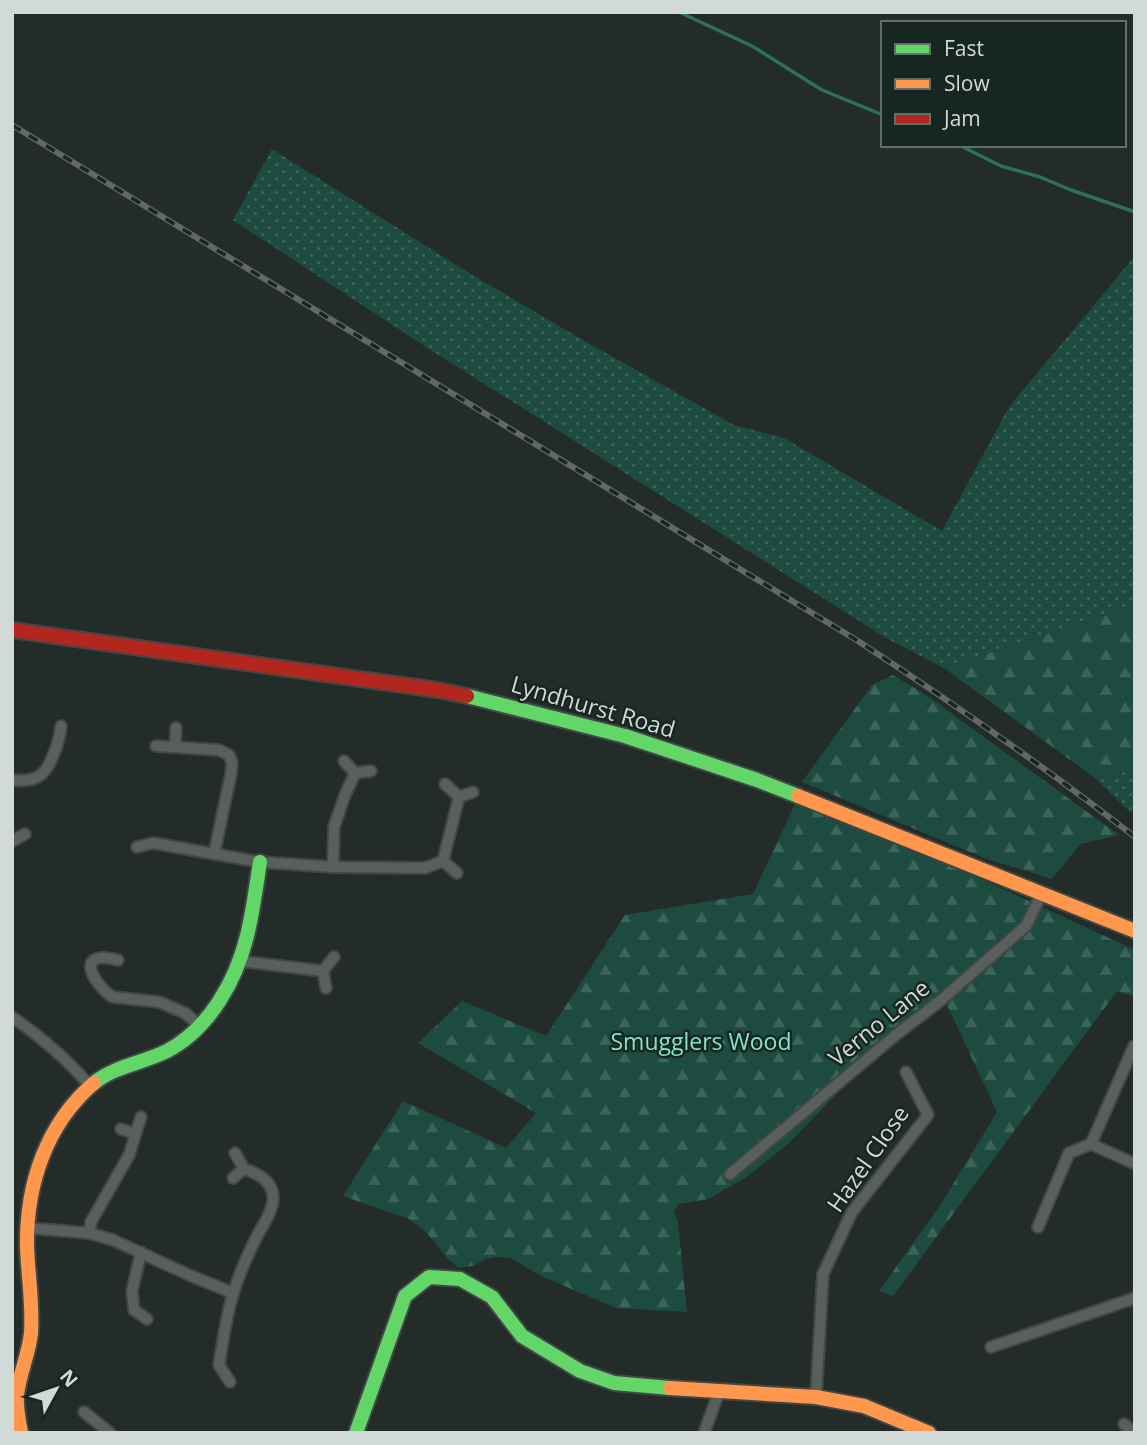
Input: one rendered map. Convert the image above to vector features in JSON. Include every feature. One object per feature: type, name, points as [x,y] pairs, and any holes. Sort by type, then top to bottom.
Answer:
[{"type":"street","name":"Lyndhurst Road","points":[[12,630],[438,690],[611,732],[757,780],[1135,931]]},
{"type":"street","points":[[12,780],[35,778],[47,769],[60,740],[61,726]]},
{"type":"street","points":[[175,747],[176,727]]},
{"type":"street","points":[[156,746],[219,750],[229,755],[232,762],[214,854]]},
{"type":"street","points":[[344,761],[355,773]]},
{"type":"street","points":[[355,773],[371,771]]},
{"type":"street","points":[[333,867],[334,827],[355,773]]},
{"type":"street","points":[[445,784],[459,797]]},
{"type":"street","points":[[459,797],[473,792]]},
{"type":"street","points":[[443,860],[459,797]]},
{"type":"street","points":[[12,841],[25,834]]},
{"type":"street","points":[[137,846],[153,843],[260,862],[333,867],[425,868],[443,860]]},
{"type":"street","points":[[443,860],[457,873]]},
{"type":"street","points":[[21,1433],[15,1395],[31,1331],[27,1215],[36,1169],[58,1123],[90,1086],[113,1070],[171,1048],[194,1033],[215,1006],[239,961],[260,862]]},
{"type":"street","name":"Verno Lane","points":[[730,1174],[940,1001],[1026,926],[1042,893]]},
{"type":"street","points":[[326,988],[323,971],[334,957]]},
{"type":"street","points":[[118,960],[99,958],[94,960],[91,967],[93,976],[108,995],[113,998],[159,1002],[185,1013],[200,1026]]},
{"type":"street","points":[[239,961],[323,971]]},
{"type":"street","points":[[12,1017],[71,1064],[90,1086]]},
{"type":"street","points":[[1038,1227],[1069,1153],[1091,1144],[1134,1045]]},
{"type":"street","name":"Hazel Close","points":[[816,1397],[823,1274],[852,1212],[928,1115],[905,1072]]},
{"type":"street","points":[[89,1233],[91,1222],[129,1155],[141,1117]]},
{"type":"street","points":[[121,1129],[135,1134]]},
{"type":"street","points":[[1091,1144],[1135,1164]]},
{"type":"street","points":[[230,1382],[219,1365],[233,1293],[244,1263],[270,1211],[273,1198],[270,1187],[262,1177],[244,1169],[235,1153]]},
{"type":"street","points":[[233,1178],[244,1169]]},
{"type":"street","points":[[27,1228],[89,1233],[113,1240],[233,1293]]},
{"type":"street","points":[[141,1252],[132,1291],[134,1310],[147,1319]]},
{"type":"street","points":[[356,1433],[405,1296],[429,1277],[460,1279],[492,1297],[522,1336],[580,1371],[614,1383],[816,1397],[864,1406],[929,1433]]},
{"type":"street","points":[[991,1347],[1135,1298]]},
{"type":"street","points":[[124,1318],[134,1310]]},
{"type":"street","points":[[704,1433],[719,1392]]},
{"type":"street","points":[[84,1412],[110,1433]]},
{"type":"green space","points":[[272,149],[469,273],[581,339],[734,425],[784,438],[942,531],[1009,407],[1135,256],[1135,605],[944,668],[886,638],[426,347],[233,220]]},
{"type":"green space","points":[[1135,605],[1135,768],[1095,778],[944,668]]},
{"type":"green space","points":[[893,675],[929,697],[1119,835],[1080,844],[1052,879],[984,858],[802,782],[872,685]]},
{"type":"green space","points":[[1135,768],[1135,811],[1130,812],[1095,778]]},
{"type":"green space","name":"Smugglers Wood","points":[[796,802],[929,855],[1135,950],[1135,997],[1117,991],[893,1296],[879,1291],[941,1204],[997,1112],[942,994],[915,1013],[788,1144],[745,1178],[708,1199],[679,1204],[674,1211],[678,1223],[687,1312],[616,1308],[541,1276],[511,1258],[495,1257],[473,1266],[458,1268],[426,1232],[409,1219],[343,1196],[403,1101],[506,1148],[536,1113],[418,1043],[462,1001],[546,1036],[625,915],[753,894]]},
{"type":"waterway","points":[[679,12],[752,46],[822,90],[881,114]]},
{"type":"waterway","points":[[963,147],[1001,166],[1040,177],[1135,212]]},
{"type":"railway","points":[[12,125],[858,641],[998,736],[1135,837]]},
{"type":"traffic: fast","points":[[467,696],[625,736],[798,796]]},
{"type":"traffic: fast","points":[[94,1083],[120,1069],[167,1051],[182,1042],[208,1017],[228,986],[242,953],[260,862]]},
{"type":"traffic: fast","points":[[356,1433],[405,1296],[429,1277],[460,1279],[492,1297],[522,1336],[580,1371],[614,1383],[670,1388]]},
{"type":"traffic: slow","points":[[798,796],[1135,931]]},
{"type":"traffic: slow","points":[[21,1433],[17,1396],[30,1341],[31,1322],[27,1247],[30,1201],[42,1157],[51,1137],[77,1099],[94,1083]]},
{"type":"traffic: slow","points":[[670,1388],[816,1397],[864,1406],[929,1433]]},
{"type":"traffic: jam","points":[[12,630],[467,696]]}]
